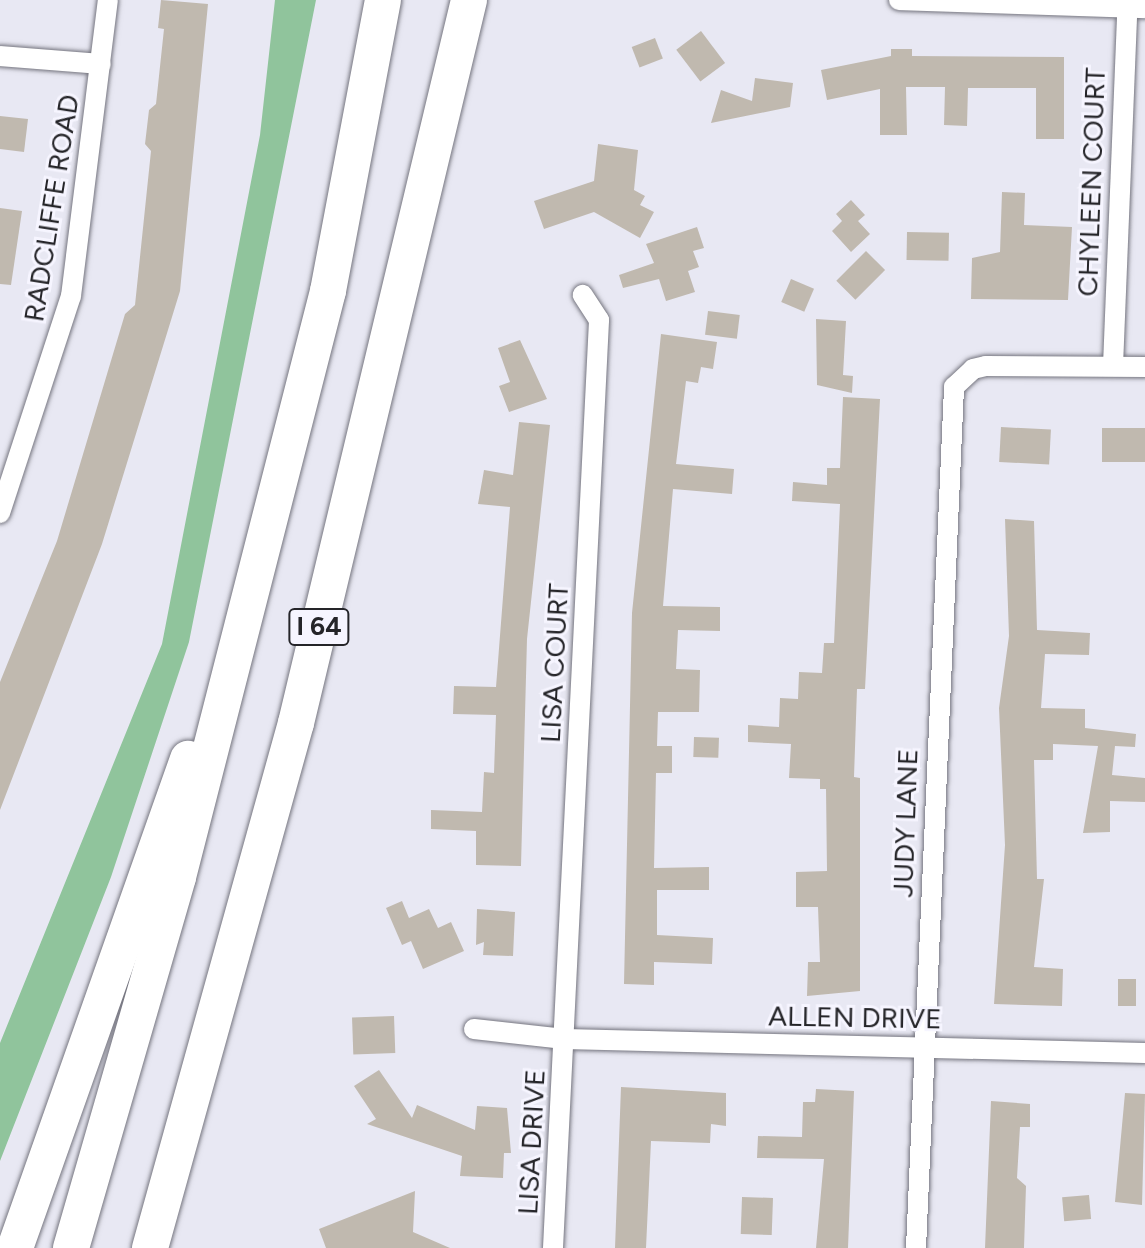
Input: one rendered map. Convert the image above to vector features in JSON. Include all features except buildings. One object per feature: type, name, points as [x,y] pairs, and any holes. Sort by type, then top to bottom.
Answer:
[{"type":"highway","name":"I 64","points":[[71,1248],[251,593],[328,291],[383,0]]},
{"type":"highway","name":"I 64","points":[[150,1248],[296,723],[469,0]]},
{"type":"highway","points":[[15,1248],[251,593]]},
{"type":"street","name":"RADCLIFFE ROAD","points":[[0,513],[71,296],[108,0]]},
{"type":"street","points":[[899,0],[1134,5]]},
{"type":"street","name":"CHYLEEN COURT","points":[[1113,366],[1134,5]]},
{"type":"street","points":[[0,56],[101,64]]},
{"type":"street","name":"LISA COURT","points":[[564,1039],[599,320],[583,295]]},
{"type":"street","points":[[1113,366],[1145,367]]},
{"type":"street","name":"JUDY LANE","points":[[916,1248],[954,387],[973,369],[1113,366]]},
{"type":"street","name":"ALLEN DRIVE","points":[[474,1029],[564,1039],[1145,1053]]},
{"type":"street","name":"LISA DRIVE","points":[[553,1248],[564,1039]]},
{"type":"green space","points":[[275,0],[316,0],[189,642],[111,877],[0,1161],[0,1043],[162,644],[260,135]]}]
